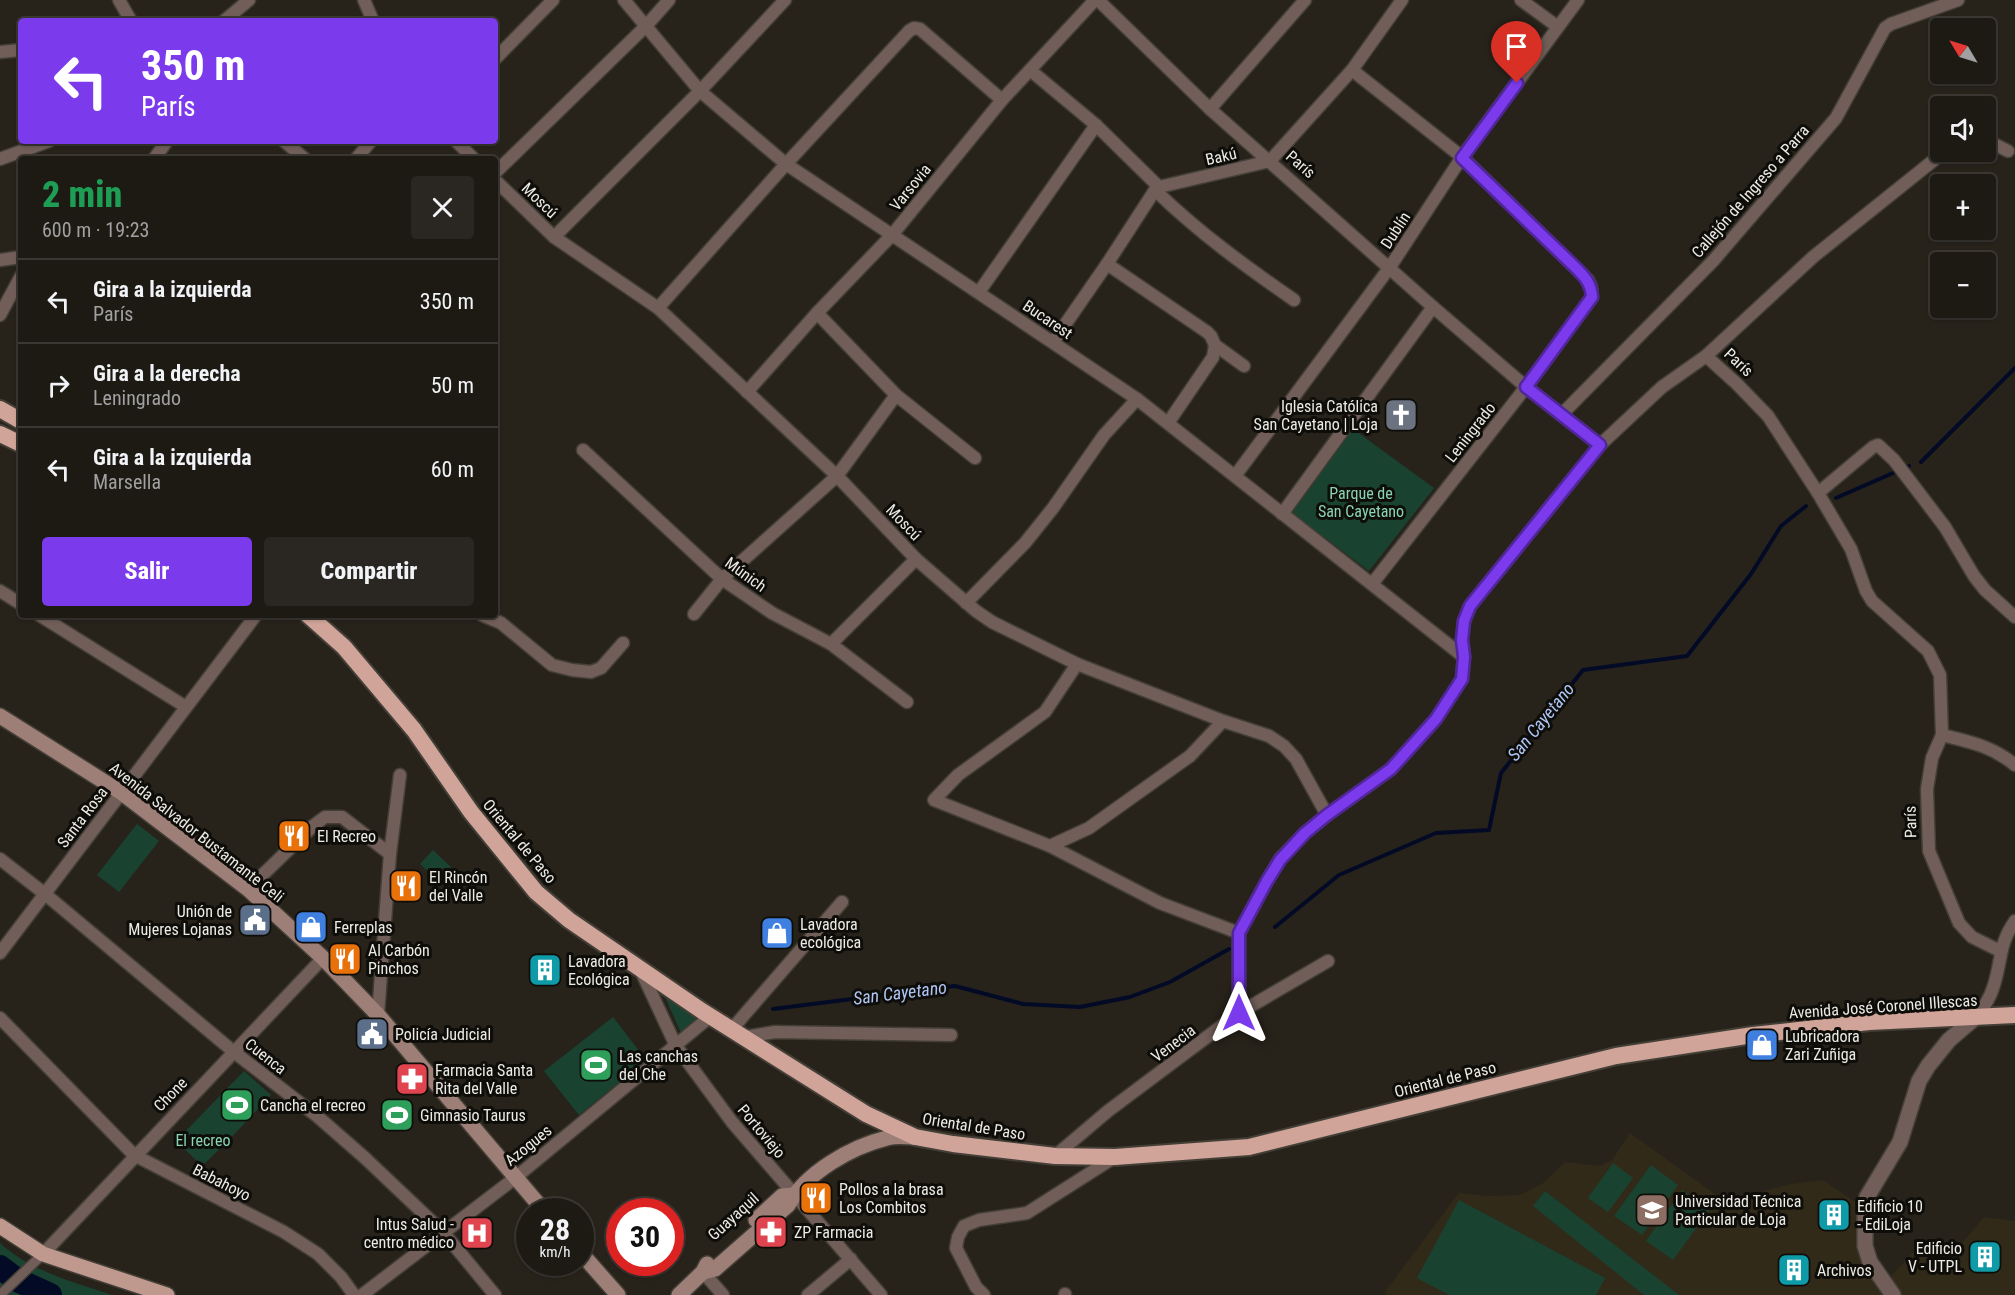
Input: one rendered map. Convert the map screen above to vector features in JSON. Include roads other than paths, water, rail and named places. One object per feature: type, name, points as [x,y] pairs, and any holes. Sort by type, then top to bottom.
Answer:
[{"type":"highway","points":[[0,409],[18,416]]},
{"type":"highway","points":[[0,434],[18,443]]},
{"type":"highway","name":"Oriental de Paso","points":[[311,618],[344,647],[408,723],[471,812],[537,892],[568,920],[641,971],[866,1114],[915,1137],[1054,1156],[1115,1157],[1249,1147],[1616,1056],[1753,1035]]},
{"type":"highway","name":"Avenida José Coronel Illescas","points":[[1753,1035],[1869,1022],[2015,1015]]},
{"type":"main road","name":"Avenida Salvador Bustamante Celi","points":[[0,716],[122,793],[248,890],[323,958],[378,1015],[533,1198]]},
{"type":"main road","name":"Guayaquil","points":[[679,1295],[703,1272],[715,1269],[788,1204],[794,1195],[826,1166],[847,1152],[889,1137],[915,1137]]},
{"type":"main road","points":[[0,1226],[43,1254],[167,1295]]},
{"type":"main road","points":[[594,1268],[618,1295]]},
{"type":"street","points":[[119,0],[129,18]]},
{"type":"street","points":[[228,0],[235,12]]},
{"type":"street","points":[[228,18],[249,0]]},
{"type":"street","points":[[364,0],[372,18]]},
{"type":"street","points":[[498,56],[553,0]]},
{"type":"street","name":"Bucarest","points":[[624,0],[700,91],[786,164],[1137,399],[1464,657]]},
{"type":"street","points":[[498,170],[646,26],[669,0]]},
{"type":"street","points":[[554,237],[700,91],[785,0]]},
{"type":"street","name":"Varsovia","points":[[747,392],[817,313],[892,235],[1002,100],[1096,0]]},
{"type":"street","name":"París","points":[[1096,0],[1210,109],[1433,307],[1526,387],[1600,445],[1662,387],[1706,356],[1813,257],[1932,162]]},
{"type":"street","points":[[1210,109],[1305,0]]},
{"type":"street","points":[[1270,161],[1352,70],[1402,0]]},
{"type":"street","points":[[1521,0],[1558,27]]},
{"type":"street","name":"Dublín","points":[[1235,476],[1390,267],[1462,158],[1578,0]]},
{"type":"street","name":"Callejón de Ingreso a Parra","points":[[1561,415],[1713,261],[1836,118],[1885,28],[1958,0]]},
{"type":"street","points":[[658,308],[786,164],[909,31],[914,28],[920,29],[1002,100]]},
{"type":"street","points":[[0,52],[18,50]]},
{"type":"street","points":[[1030,70],[1096,125],[1181,216],[1230,255],[1294,300]]},
{"type":"street","points":[[1352,70],[1462,158]]},
{"type":"street","points":[[979,292],[1096,125]]},
{"type":"street","points":[[0,159],[41,144]]},
{"type":"street","points":[[288,144],[302,156]]},
{"type":"street","points":[[358,156],[368,144]]},
{"type":"street","points":[[459,144],[471,156]]},
{"type":"street","points":[[1996,145],[2008,151]]},
{"type":"street","name":"Leningrado","points":[[1372,584],[1526,387],[1592,297],[1587,279],[1462,158]]},
{"type":"street","name":"Bakú","points":[[1157,188],[1270,161]]},
{"type":"street","name":"Moscú","points":[[498,183],[554,237],[658,308],[837,476],[916,559],[966,603],[992,622],[1077,664],[1223,721],[1269,736],[1284,746],[1296,759],[1327,815]]},
{"type":"street","points":[[1053,342],[1157,188]]},
{"type":"street","points":[[0,260],[18,257]]},
{"type":"street","points":[[1107,264],[1207,332],[1215,345],[1244,366]]},
{"type":"street","points":[[0,315],[18,282]]},
{"type":"street","points":[[1282,514],[1433,307]]},
{"type":"street","points":[[817,313],[896,395],[975,458]]},
{"type":"street","points":[[1168,423],[1213,357],[1215,345]]},
{"type":"street","name":"París","points":[[1706,356],[1768,416],[1851,549],[1866,591],[1872,601],[1928,651],[1934,660],[1940,675],[1942,735],[1932,758],[1927,789],[1929,851],[1959,922],[1972,937],[2001,951]]},
{"type":"street","points":[[694,614],[722,579],[837,476],[896,395]]},
{"type":"street","points":[[966,603],[1025,543],[1053,508],[1104,435],[1137,399]]},
{"type":"street","points":[[1239,1013],[1239,933],[1280,860],[1305,833],[1391,769],[1436,719],[1462,679],[1464,621],[1470,606],[1600,445]]},
{"type":"street","points":[[1818,493],[1878,445],[1894,460],[1945,527],[1985,590],[2015,617]]},
{"type":"street","name":"Múnich","points":[[583,450],[722,579],[772,613],[831,644],[907,702]]},
{"type":"street","points":[[831,644],[916,559]]},
{"type":"street","points":[[0,591],[18,602]]},
{"type":"street","points":[[44,618],[186,707]]},
{"type":"street","name":"Santa Rosa","points":[[0,953],[254,618]]},
{"type":"street","points":[[489,618],[501,623],[552,665],[572,670],[591,672],[601,668],[623,643]]},
{"type":"street","points":[[1077,664],[1045,712],[958,775],[934,800],[1050,846],[1160,903],[1239,933]]},
{"type":"street","points":[[1050,846],[1089,828],[1190,756],[1223,721]]},
{"type":"street","points":[[1942,735],[1988,747],[2002,754],[2015,765]]},
{"type":"street","points":[[378,1015],[390,854],[400,775]]},
{"type":"street","points":[[248,890],[313,825],[325,817],[342,817],[390,854]]},
{"type":"street","name":"Cuenca","points":[[0,859],[374,1165],[443,1232],[495,1295]]},
{"type":"street","points":[[738,1033],[842,902]]},
{"type":"street","points":[[1893,1295],[1870,1262],[1865,1246],[1867,1197],[1900,1142],[1919,1082],[1928,1066],[1949,1040],[1977,1016],[1987,1002],[1994,987],[2001,951],[2015,921]]},
{"type":"street","name":"Chone","points":[[43,1254],[134,1155],[323,958]]},
{"type":"street","name":"Venecia","points":[[1054,1156],[1108,1111],[1239,1013],[1328,961]]},
{"type":"street","name":"Portoviejo","points":[[641,971],[676,1046],[732,1122],[881,1295]]},
{"type":"street","name":"Azogues","points":[[362,1295],[515,1178],[711,1016]]},
{"type":"street","name":"Babahoyo","points":[[0,1018],[134,1155],[284,1232],[318,1254],[341,1277],[354,1295]]},
{"type":"street","points":[[738,1033],[951,1035]]},
{"type":"street","points":[[984,1295],[976,1287],[956,1248],[964,1226],[979,1220],[1028,1213],[1115,1157]]},
{"type":"street","points":[[0,1295],[43,1254]]},
{"type":"street","points":[[808,1295],[851,1259]]},
{"type":"street","points":[[703,1272],[723,1295]]},
{"type":"waterway","name":"San Cayetano","points":[[1921,462],[2015,368]]},
{"type":"waterway","name":"San Cayetano","points":[[1836,498],[1909,466]]},
{"type":"waterway","name":"San Cayetano","points":[[1275,927],[1339,875],[1436,833],[1489,830],[1501,773],[1583,670],[1687,656],[1751,574],[1781,526],[1806,506]]},
{"type":"waterway","name":"San Cayetano","points":[[773,1009],[955,986],[1023,1004],[1080,1007],[1130,997],[1170,982],[1229,949]]},
{"type":"waterway","points":[[0,1267],[17,1280],[50,1295]]},
{"type":"place","name":"Iglesia Católica San Cayetano | Loja","points":[[1401,415]]},
{"type":"place","name":"El Recreo","points":[[294,836]]},
{"type":"place","name":"El Rincón del Valle","points":[[406,886]]},
{"type":"place","name":"Unión de Mujeres Lojanas","points":[[255,920]]},
{"type":"place","name":"Ferreplas","points":[[311,927]]},
{"type":"place","name":"Lavadora ecológica","points":[[777,933]]},
{"type":"place","name":"Al Carbón Pinchos","points":[[345,959]]},
{"type":"place","name":"Lavadora Ecológica","points":[[545,970]]},
{"type":"place","name":"Policía Judicial","points":[[372,1034]]},
{"type":"place","name":"Lubricadora Zari Zuñiga","points":[[1762,1045]]},
{"type":"place","name":"Las canchas del Che","points":[[596,1065]]},
{"type":"place","name":"Farmacia Santa Rita del Valle","points":[[412,1079]]},
{"type":"place","name":"Cancha el recreo","points":[[237,1105]]},
{"type":"place","name":"Gimnasio Taurus","points":[[397,1115]]},
{"type":"place","name":"Pollos a la brasa Los Combitos","points":[[816,1198]]},
{"type":"place","name":"Universidad Técnica Particular de Loja","points":[[1652,1210]]},
{"type":"place","name":"Edificio 10 - EdiLoja","points":[[1834,1215]]},
{"type":"place","name":"ZP Farmacia","points":[[771,1232]]},
{"type":"place","name":"Intus Salud - centro médico","points":[[477,1233]]},
{"type":"place","name":"Edificio V - UTPL","points":[[1985,1257]]},
{"type":"place","name":"Archivos","points":[[1794,1270]]},
{"type":"park label","name":"Parque de San Cayetano","points":[[1361,502]]},
{"type":"park label","name":"El recreo","points":[[203,1140]]}]
